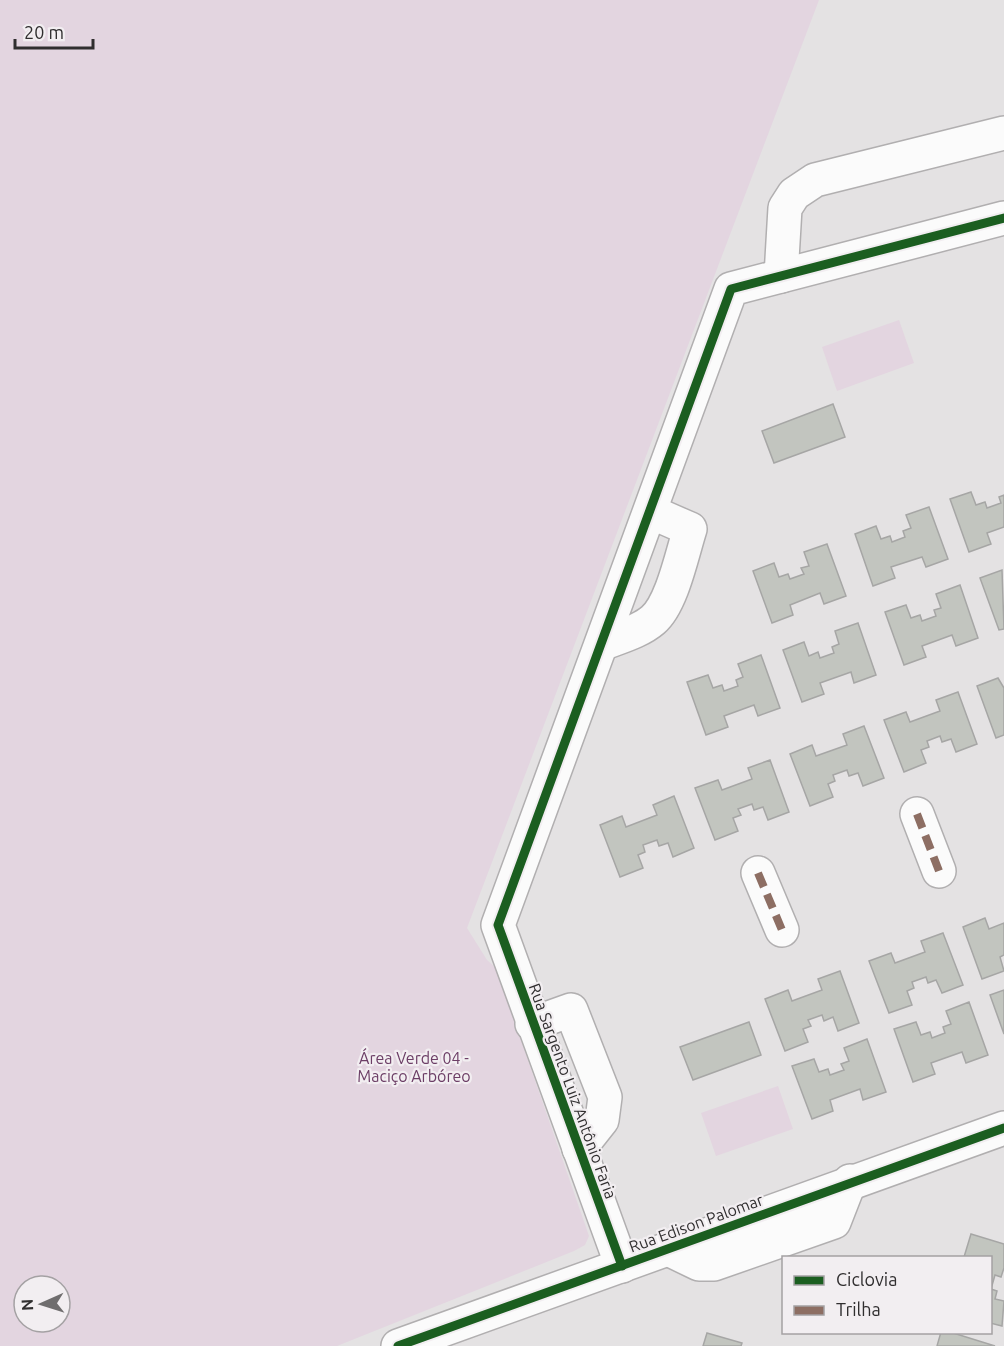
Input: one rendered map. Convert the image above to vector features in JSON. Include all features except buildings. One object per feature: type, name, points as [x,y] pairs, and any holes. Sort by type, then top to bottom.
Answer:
[{"type":"street","points":[[781,276],[785,208],[794,194],[815,180],[1004,133]]},
{"type":"street","points":[[602,644],[731,289],[1004,218]]},
{"type":"street","points":[[602,644],[643,628],[655,619],[665,606],[690,529],[651,512]]},
{"type":"street","name":"Rua Sargento Luiz Antônio Faria","points":[[602,644],[498,925],[532,1024],[622,1266]]},
{"type":"street","points":[[917,814],[939,871]]},
{"type":"street","points":[[758,873],[782,930]]},
{"type":"street","name":"Rua Edison Palomar","points":[[398,1346],[850,1181],[1004,1128]]},
{"type":"green space","name":"Área Verde 04 - Maciço Arbóreo","points":[[0,0],[819,0],[467,928],[487,960],[496,968],[589,1236],[585,1245],[574,1251],[337,1346],[0,1346]]},
{"type":"green space","points":[[899,320],[914,363],[837,391],[822,347]]},
{"type":"green space","points":[[778,1086],[793,1129],[716,1156],[701,1113]]},
{"type":"marked path","points":[[917,814],[939,871]]},
{"type":"marked path","points":[[758,873],[782,930]]},
{"type":"cycle path","points":[[622,1266],[498,925],[731,289],[1004,218]]},
{"type":"cycle path","points":[[398,1346],[1004,1128]]}]
